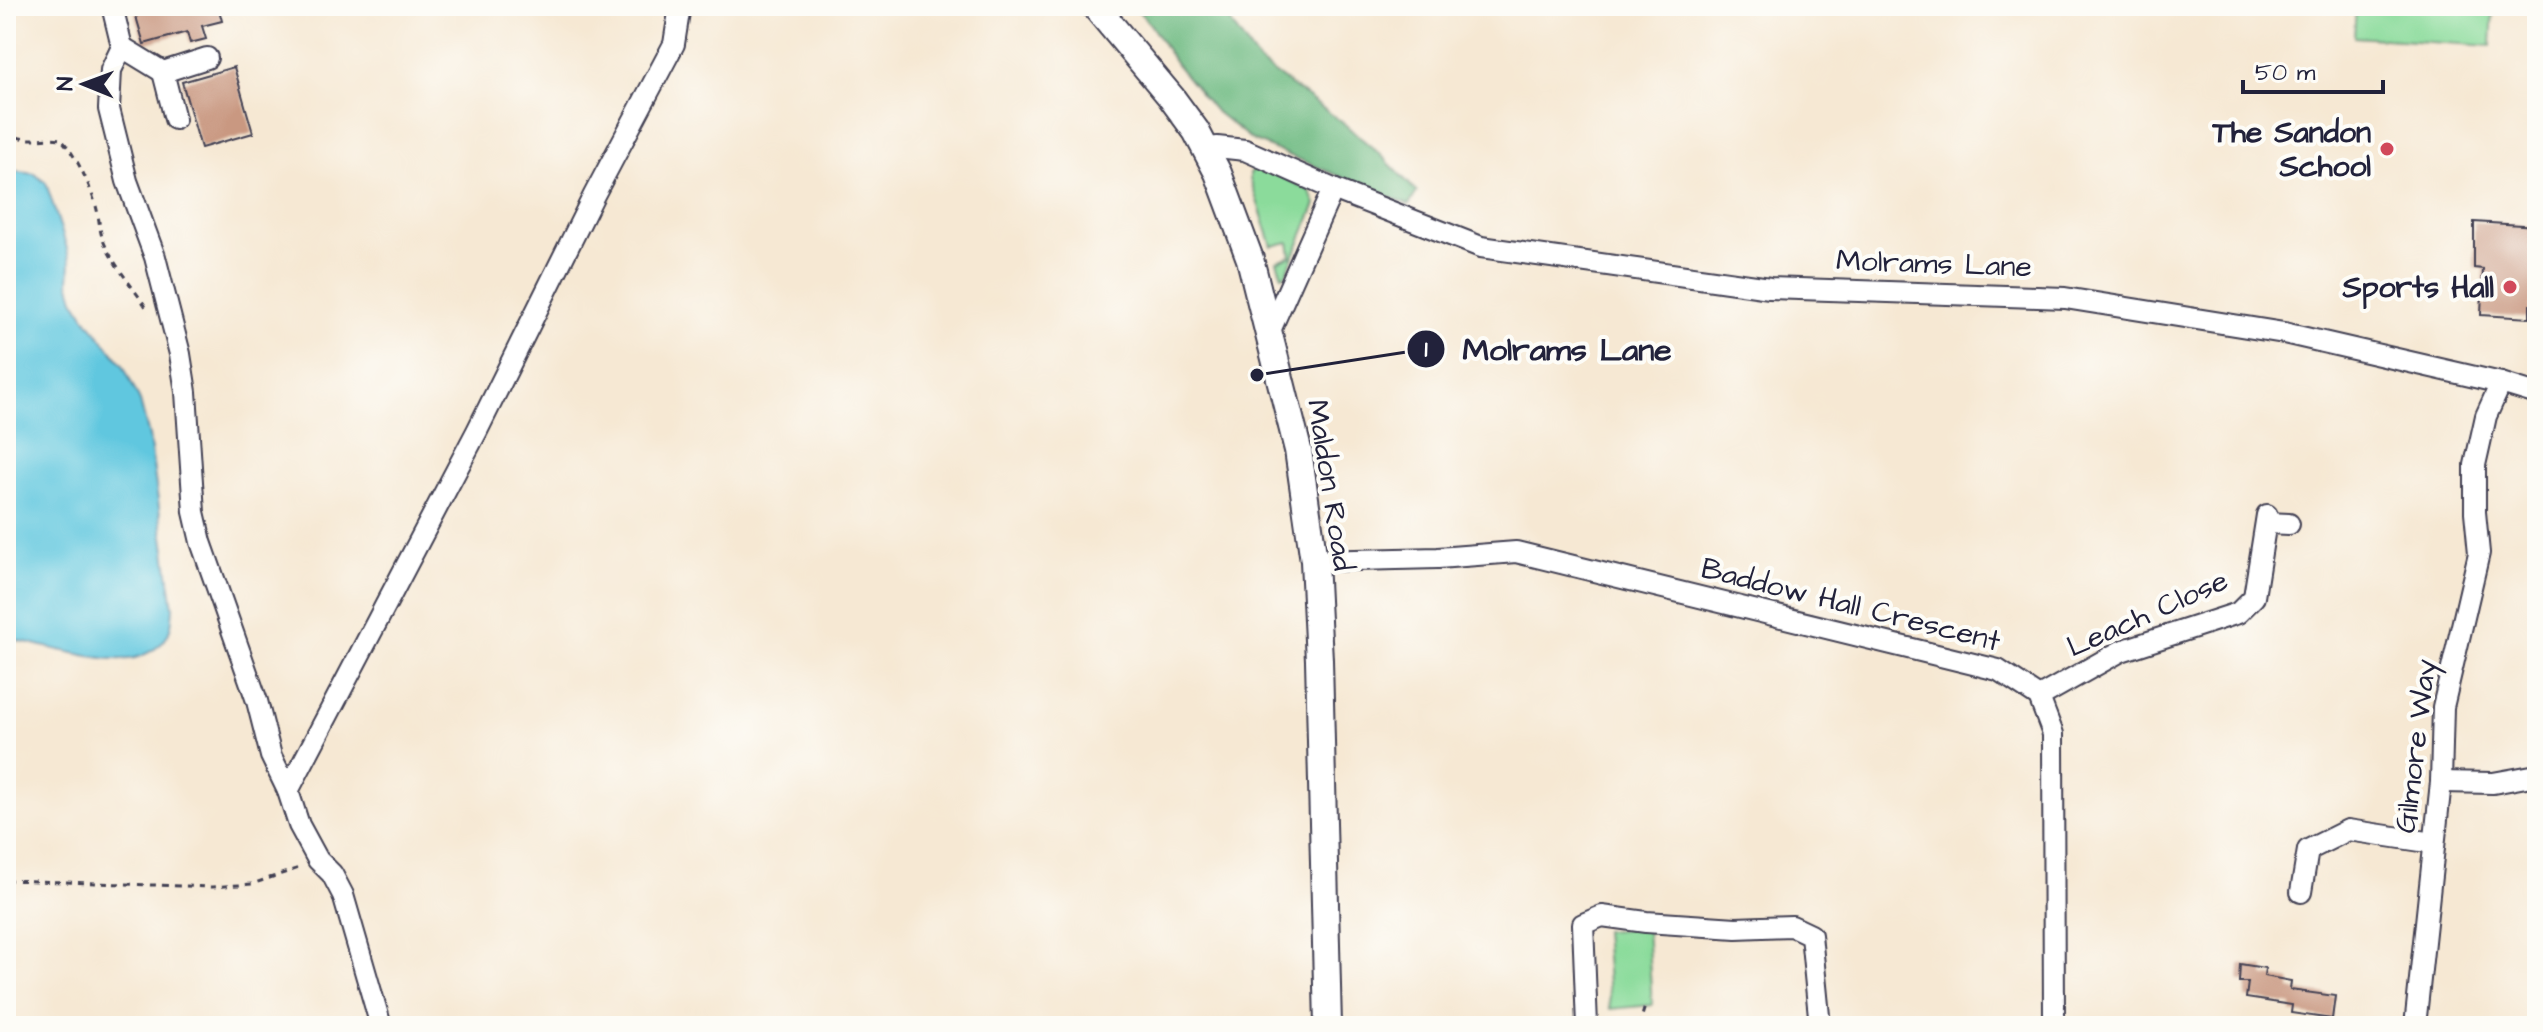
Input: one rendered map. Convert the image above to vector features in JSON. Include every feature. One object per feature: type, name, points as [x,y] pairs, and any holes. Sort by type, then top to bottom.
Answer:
[{"type":"main road","name":"Maldon Road","points":[[1095,6],[1171,97],[1208,152],[1250,259],[1298,450],[1314,561],[1328,1026]]},
{"type":"street","points":[[112,6],[122,47],[111,70],[109,109],[127,181],[155,257],[180,354],[186,392],[194,512],[201,542],[257,701],[271,756],[288,791],[299,825],[318,860],[332,874],[343,895],[381,1026]]},
{"type":"street","points":[[288,791],[477,431],[594,195],[674,44],[680,6]]},
{"type":"street","points":[[122,47],[163,72],[175,119]]},
{"type":"street","points":[[163,72],[207,58]]},
{"type":"street","name":"Molrams Lane","points":[[1208,152],[1217,147],[1245,150],[1333,189],[1481,247],[1770,288],[2065,298],[2284,333],[2537,394]]},
{"type":"street","points":[[1269,333],[1333,189]]},
{"type":"street","name":"Gilmore Way","points":[[2415,1026],[2441,782],[2443,707],[2479,553],[2475,465],[2486,416],[2501,383]]},
{"type":"street","name":"Leach Close","points":[[2039,697],[2121,651],[2238,613],[2254,597],[2267,519],[2289,524]]},
{"type":"street","name":"Baddow Hall Crescent","points":[[1314,561],[1438,558],[1516,552],[1998,670],[2039,697]]},
{"type":"street","points":[[2039,697],[2053,734],[2054,1026]]},
{"type":"street","points":[[2441,782],[2493,783],[2537,775]]},
{"type":"street","points":[[2301,892],[2308,850],[2348,830],[2434,843]]},
{"type":"street","points":[[1587,1026],[1583,924],[1602,916],[1736,928],[1792,926],[1811,935],[1820,1026]]},
{"type":"path","points":[[6,133],[37,141],[53,137],[61,139],[72,151],[96,207],[102,237],[113,260],[148,309]]},
{"type":"path","points":[[6,880],[212,887],[252,884],[318,860]]},
{"type":"path","points":[[1639,1026],[1645,1006]]},
{"type":"green space","points":[[1134,6],[1219,6],[1259,62],[1342,122],[1381,155],[1417,192],[1409,205],[1252,140],[1214,110]]},
{"type":"green space","points":[[2356,6],[2493,6],[2491,46],[2354,37]]},
{"type":"green space","points":[[1257,167],[1310,191],[1316,204],[1286,274],[1282,276],[1277,261],[1291,256],[1289,242],[1272,246],[1250,179],[1250,173]]},
{"type":"green space","points":[[1647,928],[1652,1005],[1610,1009],[1604,931]]},
{"type":"water","points":[[12,171],[35,174],[46,183],[66,245],[70,263],[69,282],[74,299],[123,365],[140,401],[149,436],[173,608],[171,627],[163,642],[150,652],[134,658],[101,658],[6,638],[6,176]]},
{"type":"building","points":[[133,6],[218,6],[222,21],[202,26],[206,39],[190,43],[187,32],[144,44]]},
{"type":"building","points":[[234,67],[253,133],[201,148],[182,82]]},
{"type":"building","name":"Sports Hall","points":[[2474,222],[2537,226],[2537,305],[2530,305],[2530,318],[2481,315],[2483,269],[2474,268]]},
{"type":"building","points":[[2240,964],[2265,968],[2264,976],[2291,981],[2290,990],[2335,996],[2332,1019],[2291,1013],[2292,1005],[2246,998],[2248,982],[2239,982]]},
{"type":"place","name":"The Sandon School","points":[[2387,149]]},
{"type":"place","name":"Sports Hall","points":[[2510,287]]},
{"type":"place","name":"Molrams Lane","points":[[1257,375]]}]
